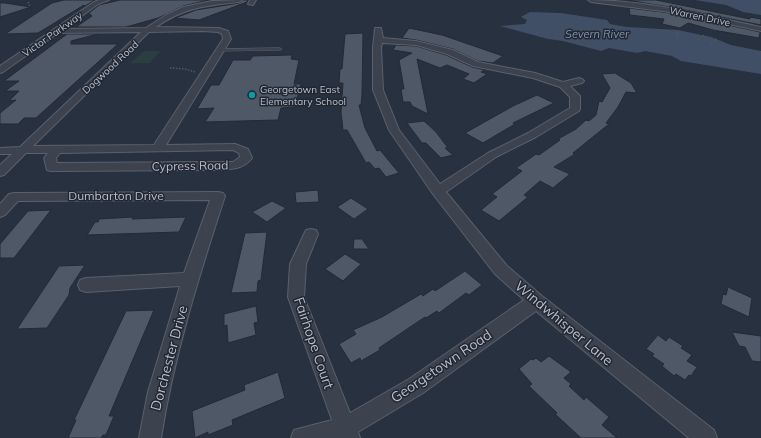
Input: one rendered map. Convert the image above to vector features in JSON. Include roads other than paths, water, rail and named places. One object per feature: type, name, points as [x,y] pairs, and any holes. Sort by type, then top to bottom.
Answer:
[{"type":"street","name":"Victor Parkway","points":[[0,70],[58,31],[96,3],[106,0]]},
{"type":"street","name":"Dogwood Road","points":[[0,172],[21,150],[148,30],[169,15],[188,8],[211,3],[239,0]]},
{"type":"street","name":"Warren Drive","points":[[591,0],[610,1],[678,11],[761,29]]},
{"type":"street","points":[[58,31],[219,30],[225,33],[227,39],[158,148]]},
{"type":"street","name":"Windwhisper Lane","points":[[563,85],[535,76],[476,64],[450,52],[379,35],[377,48],[378,90],[394,130],[438,191],[501,270],[536,301],[706,438]]},
{"type":"street","points":[[563,85],[579,81]]},
{"type":"street","points":[[438,191],[492,155],[532,135],[575,109],[575,96],[563,85]]},
{"type":"street","name":"Cypress Road","points":[[0,151],[21,150],[235,147],[244,151],[246,158],[236,165],[217,166],[51,167],[50,158],[56,150]]},
{"type":"street","name":"Dumbarton Drive","points":[[0,212],[14,197],[218,196]]},
{"type":"street","name":"Dorchester Drive","points":[[150,438],[158,392],[190,279],[218,196]]},
{"type":"street","name":"Fairhope Court","points":[[311,234],[298,264],[296,297],[343,435]]},
{"type":"street","points":[[86,285],[190,279]]},
{"type":"street","name":"Georgetown Road","points":[[302,438],[343,435],[416,386],[536,301]]},
{"type":"lane","points":[[220,50],[280,49]]},
{"type":"water","points":[[695,0],[761,0],[761,15],[743,12],[726,5]]},
{"type":"water","name":"Severn River","points":[[530,12],[561,13],[607,20],[610,24],[627,27],[678,30],[711,37],[731,45],[761,51],[761,74],[681,61],[672,56],[645,51],[637,53],[609,48],[601,51],[500,26],[525,24],[527,20],[521,17]]},
{"type":"place","name":"Georgetown East Elementary School","points":[[252,95]]}]
